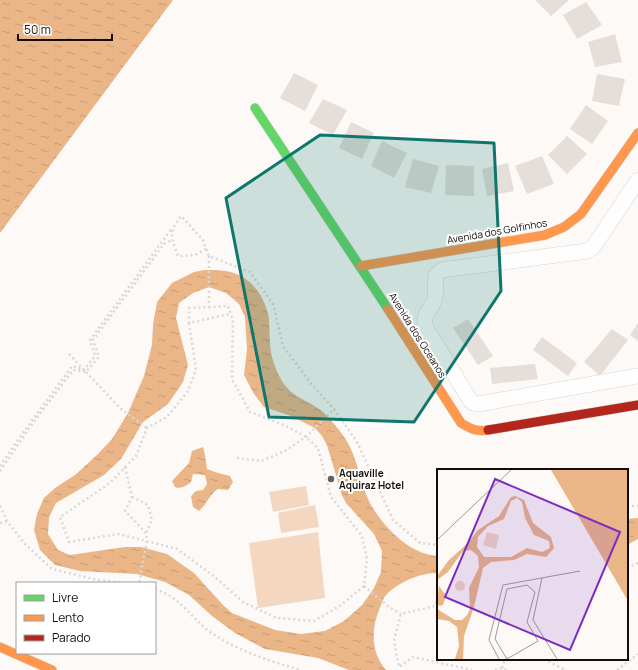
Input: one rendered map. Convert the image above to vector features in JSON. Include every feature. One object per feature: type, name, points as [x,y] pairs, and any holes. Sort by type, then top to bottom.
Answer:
[{"type":"street","name":"Avenida dos Oceanos","points":[[256,108],[461,423],[470,429],[479,432],[638,404]]},
{"type":"street","name":"Avenida dos Golfinhos","points":[[360,266],[545,235],[557,231],[581,214],[638,133]]},
{"type":"street","points":[[638,180],[592,248],[587,250],[442,270],[436,275],[434,302],[424,317],[426,328],[473,403],[478,404],[638,376]]},
{"type":"street","points":[[0,647],[52,670]]},
{"type":"path","points":[[85,371],[95,356],[90,340],[181,216],[203,240],[209,256],[210,308]]},
{"type":"path","points":[[172,228],[172,240],[178,256],[195,255],[206,249]]},
{"type":"path","points":[[0,471],[30,427],[73,370],[85,371],[99,357],[93,340],[164,244],[172,240]]},
{"type":"path","points":[[209,256],[250,272],[273,304],[283,346],[312,385],[334,409],[357,442],[393,520],[420,543],[437,546]]},
{"type":"path","points":[[228,306],[230,314],[232,320],[232,379],[250,412],[284,425],[306,437],[318,448],[331,497],[362,536],[367,559],[364,586],[341,605],[314,621],[277,618],[243,602],[215,577],[178,549],[118,534],[69,542],[60,517],[110,483],[136,456],[147,428],[167,417],[188,391],[196,370],[189,323],[189,308],[228,306]]},
{"type":"path","points":[[189,323],[230,314]]},
{"type":"path","points":[[69,354],[120,408],[147,428]]},
{"type":"path","points":[[0,466],[72,366],[85,371]]},
{"type":"path","points":[[237,458],[261,461],[285,451],[306,437],[334,409]]},
{"type":"path","points":[[125,467],[132,497],[125,511],[146,533]]},
{"type":"path","points":[[132,497],[148,504],[152,520],[146,533],[147,541],[139,582]]},
{"type":"path","points":[[0,506],[8,521],[26,544],[52,569],[98,580],[115,582]]},
{"type":"path","points":[[0,523],[8,521]]},
{"type":"path","points":[[628,567],[638,562]]},
{"type":"path","points":[[364,586],[388,607],[401,614],[435,606],[437,600]]},
{"type":"path","points":[[156,589],[175,598],[210,631],[240,650],[301,670]]},
{"type":"path","points":[[401,614],[394,641],[399,668],[413,657],[472,670]]},
{"type":"path","points":[[617,670],[638,654]]},
{"type":"path","points":[[546,660],[565,670]]},
{"type":"path","points":[[495,670],[504,669]]},
{"type":"highlighted area","points":[[320,135],[494,143],[501,291],[414,422],[269,417],[226,198]]},
{"type":"shaded area","points":[[306,486],[309,505],[273,512],[269,492]]},
{"type":"shaded area","points":[[315,505],[319,527],[281,533],[278,513]]},
{"type":"shaded area","points":[[318,532],[325,598],[258,608],[249,543]]},
{"type":"water","points":[[0,0],[173,0],[0,233]]},
{"type":"water","points":[[218,270],[242,276],[254,286],[259,292],[266,306],[272,357],[282,381],[292,392],[322,411],[343,435],[353,453],[368,499],[373,509],[388,528],[406,544],[427,554],[437,556],[437,573],[431,573],[408,580],[394,588],[384,598],[376,618],[374,641],[377,656],[386,670],[349,670],[318,658],[265,649],[235,633],[212,616],[189,595],[165,582],[137,574],[80,571],[55,565],[40,550],[34,530],[37,514],[44,498],[55,488],[75,475],[97,455],[112,439],[128,413],[144,376],[152,345],[153,325],[157,302],[172,283],[194,272]],"holes":[[[209,287],[226,293],[239,304],[245,317],[247,349],[244,375],[254,394],[264,407],[291,416],[315,428],[322,436],[327,445],[342,495],[346,503],[374,534],[382,551],[381,572],[374,588],[362,605],[344,621],[325,631],[301,634],[275,630],[232,613],[194,573],[167,554],[141,547],[125,547],[70,555],[58,550],[48,534],[49,517],[56,503],[104,475],[121,459],[143,422],[168,404],[183,382],[188,365],[176,318],[179,303],[193,293]]]},
{"type":"water","points":[[203,447],[207,469],[230,476],[233,482],[228,490],[218,489],[215,491],[199,511],[193,507],[191,496],[196,491],[203,490],[207,484],[205,475],[193,474],[191,482],[185,486],[177,488],[172,481],[189,463],[192,451]]},
{"type":"water","points":[[638,518],[638,539],[628,544],[628,519]]},
{"type":"building","points":[[535,0],[569,0],[551,16]]},
{"type":"building","points":[[586,2],[602,25],[577,39],[563,15]]},
{"type":"building","points":[[615,34],[622,62],[595,67],[588,42]]},
{"type":"building","points":[[294,73],[318,85],[305,111],[280,98]]},
{"type":"building","points":[[597,74],[625,79],[619,106],[592,101]]},
{"type":"building","points":[[323,99],[347,110],[333,135],[309,123]]},
{"type":"building","points":[[586,105],[608,121],[592,144],[570,129]]},
{"type":"building","points":[[351,122],[374,133],[362,159],[339,148]]},
{"type":"building","points":[[567,136],[587,154],[567,174],[548,155]]},
{"type":"building","points":[[382,141],[407,153],[394,178],[371,166]]},
{"type":"building","points":[[542,156],[554,184],[527,194],[515,166]]},
{"type":"building","points":[[413,159],[439,166],[431,193],[405,187]]},
{"type":"building","points":[[508,163],[514,191],[487,196],[482,169]]},
{"type":"building","points":[[446,165],[474,166],[474,196],[445,195]]},
{"type":"building","points":[[468,319],[493,356],[478,365],[453,328]]},
{"type":"building","points":[[638,323],[638,341],[630,335]]},
{"type":"building","points":[[612,329],[628,340],[600,376],[584,362]]},
{"type":"building","points":[[542,337],[577,363],[568,376],[533,350]]},
{"type":"building","points":[[535,364],[538,379],[492,384],[490,368]]},
{"type":"traffic: fast","points":[[255,108],[388,309]]},
{"type":"traffic: slow","points":[[361,266],[545,235],[564,227],[581,214],[638,133]]},
{"type":"traffic: slow","points":[[388,309],[461,423],[474,430],[488,430]]},
{"type":"traffic: slow","points":[[0,647],[52,670]]},
{"type":"traffic: jam","points":[[488,430],[638,405]]},
{"type":"place","name":"Aquaville Aquiraz Hotel","points":[[331,479]]}]
